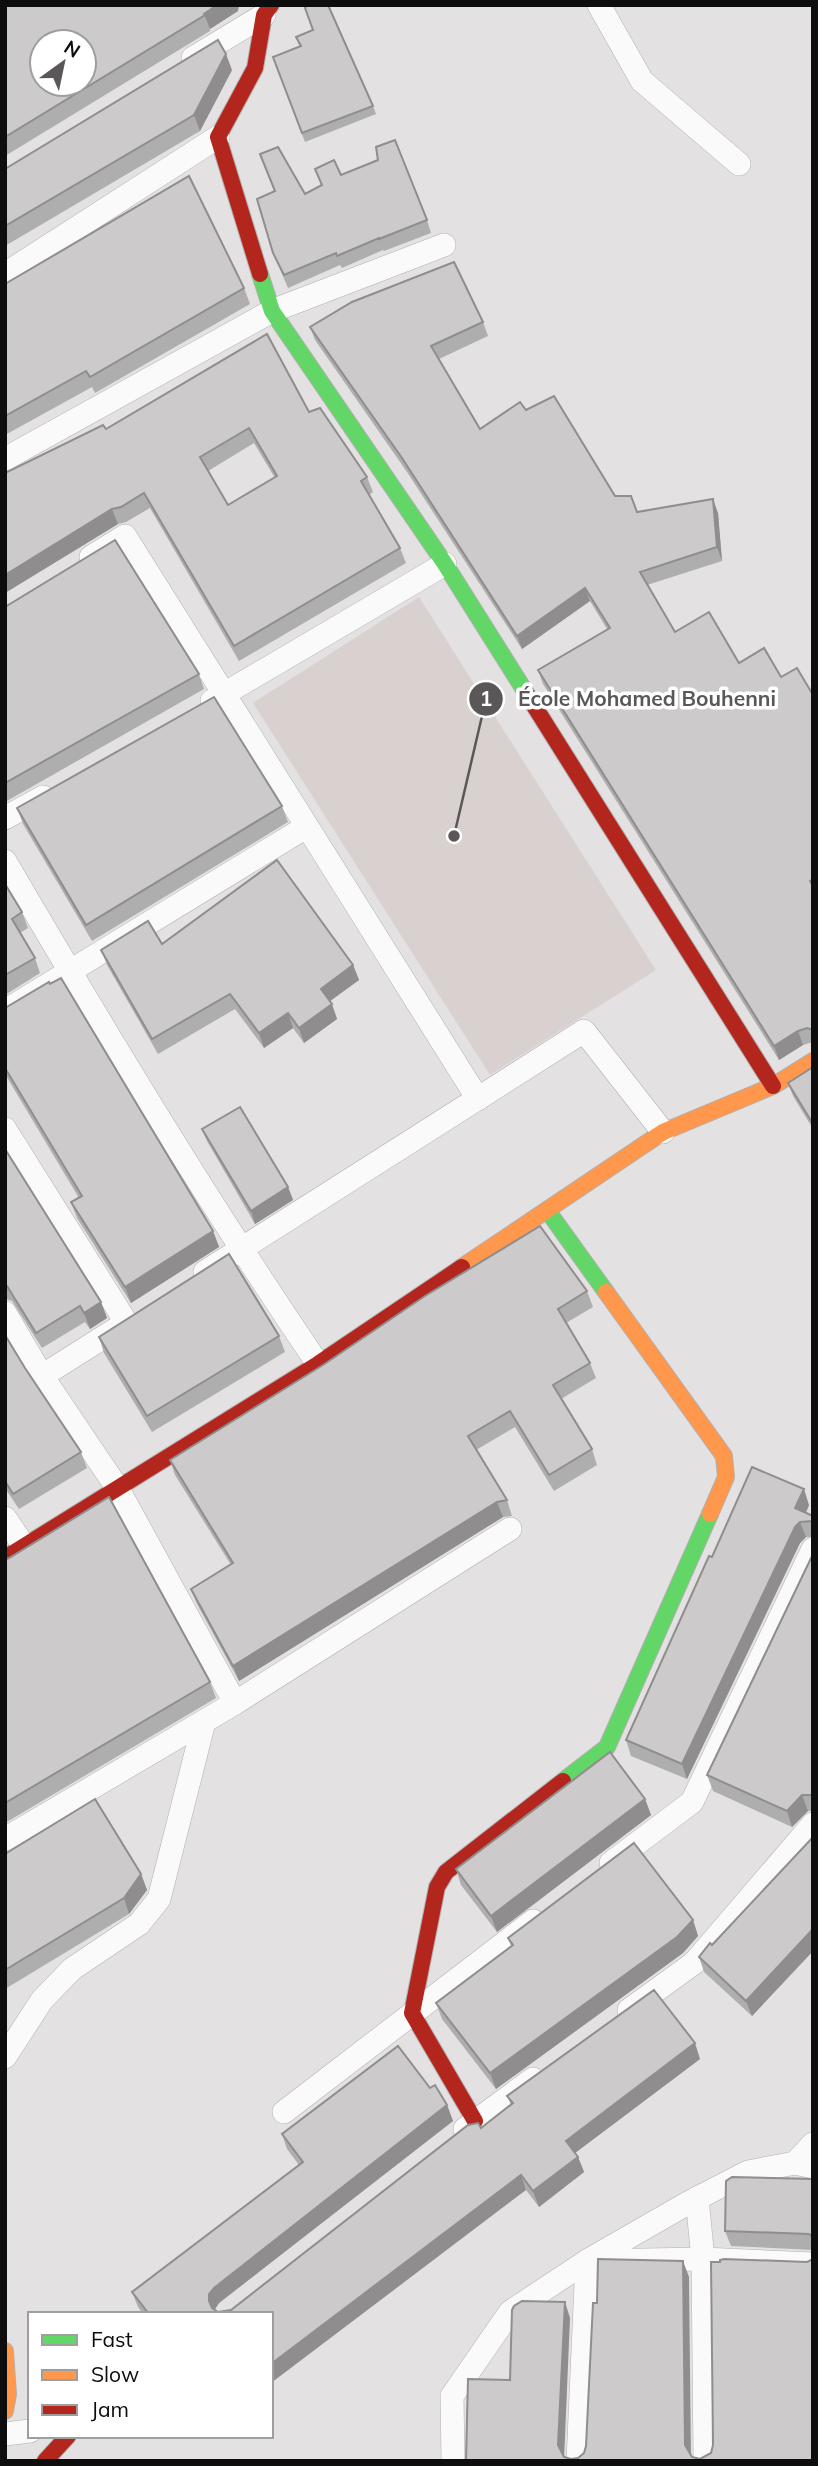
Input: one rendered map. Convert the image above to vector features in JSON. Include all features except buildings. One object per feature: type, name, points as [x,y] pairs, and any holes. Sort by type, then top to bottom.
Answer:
[{"type":"street","points":[[599,5],[642,81],[738,164]]},
{"type":"street","points":[[170,72],[267,10]]},
{"type":"street","points":[[5,274],[218,137],[255,68],[267,10]]},
{"type":"street","points":[[218,137],[272,310],[445,564],[773,1087]]},
{"type":"street","points":[[5,459],[272,310],[444,245]]},
{"type":"street","points":[[70,570],[125,536],[478,1098]]},
{"type":"street","points":[[187,715],[445,564]]},
{"type":"street","points":[[5,818],[66,784]]},
{"type":"street","points":[[5,1012],[306,827]]},
{"type":"street","points":[[5,861],[240,1250],[318,1364]]},
{"type":"street","points":[[183,1286],[584,1031],[663,1132]]},
{"type":"street","points":[[5,1518],[14,1552],[318,1364],[663,1132],[773,1087],[813,1060]]},
{"type":"street","points":[[5,1129],[126,1322]]},
{"type":"street","points":[[475,2121],[412,2012],[437,1887],[446,1872],[607,1747],[726,1478],[724,1456],[547,1210]]},
{"type":"street","points":[[43,1376],[149,1308]]},
{"type":"street","points":[[5,1313],[118,1489],[235,1703]]},
{"type":"street","points":[[5,1839],[235,1703],[510,1529]]},
{"type":"street","points":[[595,1875],[692,1802],[813,1549]]},
{"type":"street","points":[[5,2057],[42,2000],[64,1977],[139,1924],[159,1899],[204,1722]]},
{"type":"street","points":[[606,2026],[694,1963],[813,1824]]},
{"type":"street","points":[[284,2112],[552,1907]]},
{"type":"street","points":[[443,2146],[551,2066]]},
{"type":"street","points":[[453,2461],[452,2396],[510,2312],[587,2261],[748,2172],[804,2165],[813,2144]]},
{"type":"street","points":[[697,2198],[703,2259],[705,2461]]},
{"type":"street","points":[[587,2261],[703,2259],[813,2264]]},
{"type":"street","points":[[578,2461],[587,2261]]},
{"type":"street","points":[[5,2351],[8,2394],[5,2411]]},
{"type":"street","points":[[6,2357],[24,2370]]},
{"type":"street","points":[[5,2434],[28,2431]]},
{"type":"street","points":[[45,2461],[66,2438]]},
{"type":"shaded area","points":[[419,597],[656,970],[490,1075],[253,703]]},
{"type":"traffic: fast","points":[[260,274],[272,311],[445,564],[528,696]]},
{"type":"traffic: fast","points":[[547,1210],[606,1292]]},
{"type":"traffic: fast","points":[[563,1781],[607,1747],[710,1514]]},
{"type":"traffic: slow","points":[[462,1267],[663,1132],[773,1086],[813,1061]]},
{"type":"traffic: slow","points":[[606,1292],[724,1456],[726,1477],[710,1514]]},
{"type":"traffic: slow","points":[[5,2351],[8,2394],[5,2411]]},
{"type":"traffic: jam","points":[[260,274],[218,137],[255,68],[264,15],[271,5]]},
{"type":"traffic: jam","points":[[528,696],[773,1086]]},
{"type":"traffic: jam","points":[[5,1558],[318,1364],[462,1267]]},
{"type":"traffic: jam","points":[[475,2121],[412,2013],[437,1887],[446,1872],[563,1781]]},
{"type":"traffic: jam","points":[[45,2461],[66,2438]]},
{"type":"place","name":"École Mohamed Bouhenni","points":[[454,836]]}]
